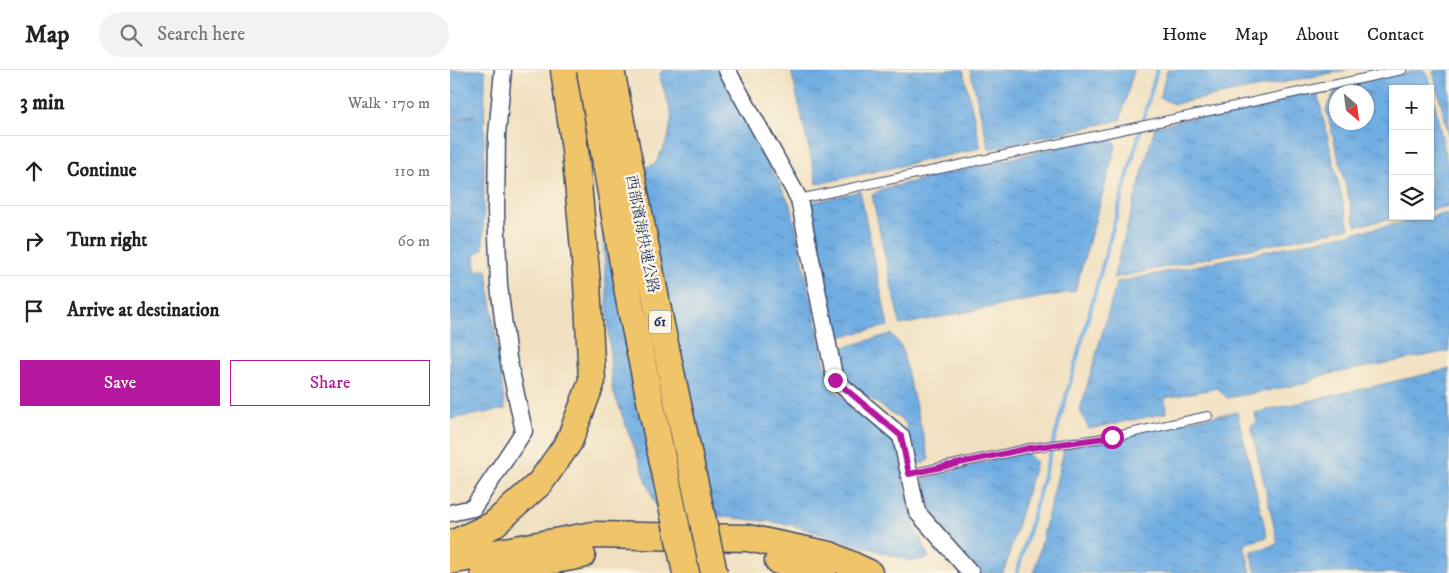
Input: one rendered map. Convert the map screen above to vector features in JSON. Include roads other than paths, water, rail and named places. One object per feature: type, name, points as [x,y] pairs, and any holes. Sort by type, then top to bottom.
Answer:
[{"type":"highway","points":[[450,545],[493,525],[540,483],[569,442],[592,381],[582,226],[575,150],[564,70]]},
{"type":"highway","name":"西部濱海快速公路","points":[[590,70],[630,304],[686,573]]},
{"type":"highway","name":"西部濱海快速公路","points":[[611,70],[659,315],[714,573]]},
{"type":"highway","points":[[450,561],[593,534],[748,538],[830,555],[869,573]]},
{"type":"highway","points":[[484,573],[601,551],[759,557],[823,573]]},
{"type":"street","points":[[450,513],[473,508],[524,431],[508,358],[499,286],[496,210],[497,135],[503,70]]},
{"type":"street","points":[[727,70],[800,199],[835,380],[901,436],[917,512],[971,573]]},
{"type":"lane","points":[[800,199],[1402,70]]},
{"type":"lane","points":[[909,474],[1030,448],[1112,437],[1208,416]]},
{"type":"water","points":[[450,70],[485,70],[483,250],[475,254],[476,271],[487,269],[505,409],[450,419],[450,122],[475,115],[450,119]]},
{"type":"water","points":[[663,70],[718,70],[791,206],[830,387],[896,439],[911,517],[929,558],[911,561],[788,524],[657,509],[612,388],[600,182],[655,164],[668,139],[672,115],[659,75]]},
{"type":"water","points":[[791,70],[963,70],[981,148],[817,184]]},
{"type":"water","points":[[970,70],[1134,70],[1120,120],[989,149]]},
{"type":"water","points":[[1167,70],[1347,70],[1174,104],[1160,98]]},
{"type":"water","points":[[1424,70],[1429,77],[1431,85],[1389,85],[1389,219],[1356,226],[1331,130],[1374,130],[1374,85],[1347,85]]},
{"type":"water","points":[[1449,70],[1449,136],[1433,71]]},
{"type":"water","points":[[1316,88],[1349,228],[1113,278],[1155,127]]},
{"type":"water","points":[[1434,100],[1449,171],[1449,206],[1434,209]]},
{"type":"water","points":[[1329,103],[1329,121],[1326,109]]},
{"type":"water","points":[[1110,135],[1116,146],[1075,291],[900,325],[872,195],[882,189]]},
{"type":"water","points":[[860,191],[888,326],[838,337],[807,204]]},
{"type":"water","points":[[1449,213],[1449,351],[1320,376],[1307,383],[1227,398],[1218,388],[1165,398],[1166,413],[1089,429],[1080,410],[1117,282],[1415,220],[1434,220],[1434,216]]},
{"type":"water","points":[[891,334],[901,346],[929,459],[923,464],[912,459],[906,423],[842,379],[838,349]]},
{"type":"water","points":[[1449,369],[1449,573],[1256,573],[1250,552],[1278,544],[1251,426],[1257,423],[1255,413]]},
{"type":"water","points":[[1237,412],[1267,537],[1244,544],[1251,573],[1034,573],[1066,442]]},
{"type":"water","points":[[1025,451],[1036,462],[1005,568],[1002,573],[977,573],[933,519],[923,479]]},
{"type":"waterway","points":[[1017,573],[1157,70]]}]
